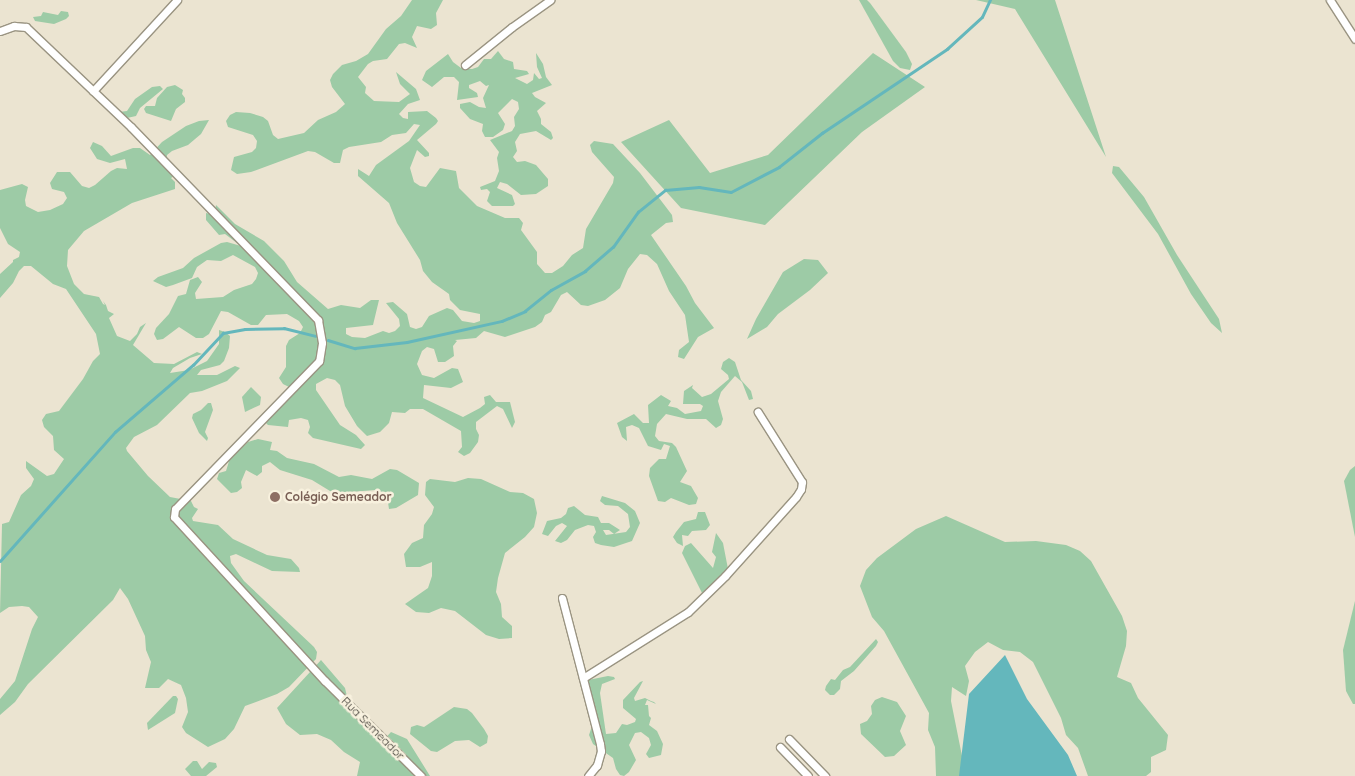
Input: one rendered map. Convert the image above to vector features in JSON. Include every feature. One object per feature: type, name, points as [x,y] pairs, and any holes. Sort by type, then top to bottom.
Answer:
[{"type":"street","points":[[93,91],[177,0]]},
{"type":"street","points":[[465,65],[512,27],[550,0]]},
{"type":"street","points":[[1330,0],[1355,39]]},
{"type":"street","name":"Rua Semeador","points":[[0,31],[14,26],[26,28],[93,91],[264,262],[318,320],[322,343],[319,361],[175,509],[174,517],[325,681],[420,776]]},
{"type":"street","points":[[583,678],[688,612],[725,576],[796,497],[802,482],[758,412]]},
{"type":"street","points":[[562,598],[601,751],[597,764],[588,776]]},
{"type":"street","points":[[789,738],[825,776]]},
{"type":"street","points":[[780,747],[808,776]]},
{"type":"green space","points":[[412,0],[443,0],[436,13],[437,25],[431,29],[417,26],[412,37],[417,48],[405,43],[399,44],[387,59],[373,61],[368,64],[358,77],[366,87],[365,93],[374,101],[399,102],[410,94],[400,84],[396,72],[416,89],[420,100],[408,104],[399,114],[403,118],[408,119],[408,112],[427,111],[438,121],[417,140],[429,153],[429,156],[425,157],[417,150],[410,168],[414,182],[426,187],[440,168],[456,171],[459,188],[477,206],[505,218],[519,218],[523,223],[521,230],[537,252],[537,264],[545,273],[552,273],[583,248],[586,229],[613,183],[614,177],[592,152],[590,145],[594,141],[613,144],[640,173],[672,215],[673,222],[666,223],[651,235],[686,286],[695,303],[714,328],[698,337],[684,359],[678,357],[679,350],[689,342],[685,315],[669,291],[657,264],[647,255],[640,254],[628,269],[620,288],[605,300],[588,306],[581,305],[567,292],[561,295],[551,312],[545,315],[542,322],[535,327],[505,337],[484,331],[476,338],[455,340],[457,341],[453,346],[454,356],[445,362],[438,362],[434,349],[427,347],[422,351],[417,364],[422,375],[434,378],[452,368],[458,369],[463,382],[451,388],[424,385],[423,398],[463,417],[485,404],[484,397],[490,395],[496,402],[510,402],[515,422],[512,428],[503,409],[497,406],[476,422],[476,429],[479,435],[478,442],[470,453],[464,456],[458,452],[462,447],[461,431],[423,409],[410,409],[405,413],[392,412],[389,423],[380,432],[367,436],[357,426],[345,406],[340,385],[335,380],[327,378],[316,384],[316,390],[340,425],[356,435],[365,445],[361,449],[313,438],[308,433],[310,427],[308,420],[301,418],[289,420],[288,427],[268,425],[263,420],[282,402],[292,396],[295,390],[283,384],[279,378],[286,367],[286,346],[289,340],[300,333],[303,327],[299,321],[287,314],[266,315],[258,325],[251,325],[228,312],[221,311],[209,334],[203,338],[196,338],[179,327],[163,339],[157,340],[154,334],[156,328],[169,314],[178,296],[186,294],[190,280],[198,277],[202,282],[195,293],[196,299],[223,297],[234,290],[252,284],[256,279],[258,273],[255,267],[233,255],[221,261],[207,260],[197,267],[192,278],[173,285],[166,287],[153,281],[158,277],[183,268],[194,258],[221,243],[227,242],[241,246],[225,234],[219,235],[206,220],[206,213],[218,216],[215,211],[216,205],[235,224],[264,241],[284,261],[297,282],[328,309],[341,305],[360,308],[371,300],[379,300],[373,325],[346,328],[346,334],[352,337],[365,338],[383,331],[389,333],[395,331],[400,326],[399,319],[386,303],[393,302],[407,314],[410,327],[416,329],[422,327],[429,316],[447,308],[453,310],[462,321],[474,323],[480,321],[480,314],[460,310],[450,300],[449,294],[432,282],[423,271],[420,260],[397,223],[389,203],[358,176],[358,169],[369,176],[376,165],[409,141],[420,125],[414,124],[406,133],[392,135],[381,142],[349,147],[343,150],[340,163],[334,163],[315,152],[308,151],[251,172],[237,174],[231,170],[234,157],[252,152],[256,148],[257,141],[253,135],[228,127],[226,121],[230,115],[236,112],[250,113],[263,117],[268,121],[273,135],[278,139],[304,133],[318,120],[336,112],[345,104],[332,87],[330,80],[333,74],[342,65],[356,61],[368,54],[386,29],[401,16]]},
{"type":"green space","points":[[859,0],[867,0],[870,3],[906,52],[912,64],[910,70],[900,68],[893,61]]},
{"type":"green space","points":[[976,0],[1055,0],[1106,157],[1015,9]]},
{"type":"green space","points":[[61,11],[68,12],[69,16],[54,24],[35,21],[33,17],[41,16],[43,12],[58,15]]},
{"type":"green space","points":[[498,51],[504,59],[513,62],[514,69],[527,71],[529,74],[515,78],[527,84],[533,80],[534,73],[539,79],[542,78],[537,67],[536,53],[543,64],[546,77],[552,85],[532,93],[535,97],[546,103],[537,111],[541,124],[551,132],[553,138],[551,140],[536,131],[520,134],[515,142],[517,151],[513,157],[517,162],[525,161],[536,165],[548,179],[548,186],[536,194],[521,195],[507,184],[500,182],[497,188],[512,195],[515,204],[513,206],[492,206],[487,201],[490,192],[487,189],[481,190],[480,187],[495,181],[499,171],[497,158],[499,152],[490,140],[512,131],[515,126],[514,117],[519,109],[518,102],[512,99],[498,113],[505,124],[503,130],[493,137],[485,137],[482,131],[483,124],[470,119],[460,108],[460,104],[470,102],[479,107],[486,108],[483,98],[489,85],[486,86],[480,81],[469,85],[469,88],[477,93],[478,97],[457,100],[459,82],[454,77],[444,77],[432,87],[422,80],[426,71],[448,54],[453,62],[461,68],[472,69],[478,67],[484,59],[491,59]]},
{"type":"green space","points":[[873,53],[925,87],[862,132],[765,225],[681,208],[621,142],[669,120],[710,173],[768,155]]},
{"type":"green space","points":[[175,85],[183,90],[182,94],[185,102],[176,109],[171,121],[146,113],[144,109],[146,106],[155,106],[157,98],[167,87]]},
{"type":"green space","points":[[160,86],[163,89],[140,108],[136,116],[127,118],[133,126],[106,100],[119,112],[127,111],[135,99],[152,87]]},
{"type":"green space","points":[[209,120],[201,134],[188,145],[167,155],[166,162],[178,169],[176,175],[171,178],[175,182],[175,189],[132,203],[84,231],[68,250],[67,266],[74,284],[84,294],[99,297],[103,304],[105,305],[103,301],[106,305],[108,311],[114,314],[109,318],[117,336],[130,341],[137,334],[140,327],[146,323],[133,345],[154,363],[174,364],[197,352],[202,354],[190,358],[173,368],[170,373],[189,370],[207,361],[219,344],[219,330],[230,336],[229,348],[224,361],[220,365],[201,370],[197,375],[217,375],[235,366],[240,368],[227,381],[202,391],[190,393],[157,425],[134,437],[126,448],[148,476],[170,497],[191,501],[194,507],[198,509],[192,518],[193,521],[218,525],[233,539],[267,555],[291,559],[300,572],[272,571],[236,554],[230,556],[231,563],[244,581],[314,647],[317,652],[316,659],[289,687],[277,694],[245,706],[234,729],[225,739],[208,747],[186,733],[182,727],[188,712],[186,698],[181,685],[168,679],[159,688],[145,688],[151,662],[146,650],[145,636],[128,599],[120,588],[113,600],[28,684],[15,702],[0,715],[0,699],[15,681],[32,629],[38,617],[29,607],[22,606],[9,607],[0,613],[2,524],[9,522],[21,495],[31,486],[34,479],[26,468],[26,461],[47,476],[54,474],[64,459],[54,450],[53,436],[44,427],[42,420],[46,414],[59,411],[83,379],[93,361],[100,354],[96,334],[66,289],[53,284],[31,266],[24,266],[19,271],[13,283],[0,298],[0,274],[13,260],[19,257],[20,252],[8,244],[0,228],[0,190],[22,184],[28,187],[25,200],[26,206],[38,212],[50,210],[63,204],[67,198],[64,192],[52,189],[50,183],[57,172],[70,172],[82,186],[89,188],[117,168],[127,169],[125,159],[110,163],[97,159],[90,148],[93,142],[102,146],[111,156],[133,148],[140,148],[150,155],[162,142],[186,126],[199,121]]},
{"type":"green space","points":[[1113,166],[1119,167],[1144,197],[1177,255],[1219,319],[1222,333],[1211,323],[1191,294],[1158,234],[1112,173]]},
{"type":"green space","points":[[804,259],[818,260],[828,273],[810,290],[778,314],[767,327],[747,339],[756,319],[783,272]]},
{"type":"green space","points":[[729,358],[735,362],[741,380],[751,391],[753,399],[749,400],[742,382],[735,376],[721,392],[718,401],[723,419],[721,425],[716,428],[706,419],[687,419],[666,414],[657,424],[655,436],[659,441],[672,443],[676,447],[687,471],[680,482],[691,486],[698,498],[696,504],[689,505],[671,498],[665,502],[658,501],[649,476],[650,468],[659,459],[666,459],[670,446],[664,444],[661,450],[648,446],[639,428],[632,425],[626,427],[627,441],[622,437],[617,423],[634,414],[643,423],[649,423],[648,405],[661,395],[671,401],[668,406],[677,408],[685,414],[701,411],[703,406],[700,404],[683,404],[684,391],[693,385],[692,388],[702,397],[711,394],[729,379],[728,375],[721,369],[723,362]]},
{"type":"green space","points":[[251,387],[261,397],[260,405],[245,412],[242,397]]},
{"type":"green space","points":[[208,403],[211,403],[213,410],[205,432],[208,438],[207,441],[199,433],[192,418],[193,414],[201,410]]},
{"type":"green space","points":[[258,439],[272,442],[270,450],[277,451],[287,458],[314,464],[339,477],[351,475],[372,479],[390,469],[397,470],[419,483],[418,495],[396,508],[389,509],[387,496],[376,490],[336,493],[312,480],[280,470],[270,462],[262,466],[262,472],[257,476],[246,470],[241,482],[242,488],[237,492],[231,493],[217,479],[219,473],[226,471],[230,458],[248,442]]},
{"type":"green space","points":[[1355,466],[1355,537],[1344,481],[1350,470]]},
{"type":"green space","points":[[468,478],[481,479],[510,492],[523,493],[534,499],[537,513],[534,527],[505,553],[498,578],[496,592],[501,604],[502,617],[512,626],[512,638],[499,639],[486,635],[455,611],[441,608],[429,613],[416,612],[405,604],[428,588],[432,576],[432,562],[420,567],[406,567],[404,554],[412,543],[423,538],[424,525],[432,514],[434,507],[425,495],[426,482],[430,479],[455,482]]},
{"type":"green space","points":[[602,496],[625,503],[635,511],[640,523],[632,541],[614,547],[595,543],[593,537],[596,532],[594,526],[588,525],[575,530],[567,540],[561,543],[555,541],[567,526],[562,523],[556,526],[548,536],[542,534],[547,521],[561,518],[566,514],[568,508],[574,506],[585,515],[598,517],[601,523],[609,523],[620,530],[614,534],[626,532],[630,527],[628,514],[618,506],[605,505],[600,501]],"holes":[[[603,530],[609,530],[614,534],[606,535]]]},
{"type":"green space","points":[[698,512],[705,512],[710,525],[706,530],[692,531],[688,536],[682,535],[683,546],[677,543],[673,537],[676,532],[684,522],[696,519]]},
{"type":"green space","points":[[946,516],[1005,542],[1036,541],[1066,545],[1080,551],[1091,561],[1122,616],[1127,631],[1126,646],[1117,677],[1131,683],[1138,698],[1168,735],[1166,750],[1151,757],[1151,772],[1146,776],[1088,776],[1078,748],[1066,735],[1061,718],[1033,662],[1020,652],[1003,650],[988,642],[975,652],[965,666],[969,681],[966,696],[952,687],[951,701],[966,776],[936,776],[935,747],[928,730],[929,713],[884,631],[872,617],[860,586],[866,570],[877,558],[916,529]]},
{"type":"green space","points":[[716,533],[723,543],[728,569],[702,593],[682,553],[685,546],[691,543],[713,568],[716,557],[712,552]]},
{"type":"green space","points":[[1355,601],[1355,704],[1353,704],[1346,691],[1343,650]]},
{"type":"green space","points":[[876,639],[878,642],[876,646],[854,671],[841,681],[840,689],[834,695],[830,695],[825,690],[831,679],[835,680],[843,670],[850,667]]},
{"type":"green space","points":[[321,660],[345,688],[349,705],[380,744],[391,732],[407,739],[430,776],[357,776],[360,762],[344,752],[331,740],[317,734],[300,735],[286,724],[277,708]]},
{"type":"green space","points":[[608,676],[615,679],[602,684],[600,693],[606,734],[616,733],[622,724],[627,725],[635,722],[636,719],[623,708],[623,700],[643,681],[634,698],[635,701],[645,698],[656,704],[647,700],[645,705],[648,705],[651,718],[649,725],[657,731],[663,744],[661,755],[649,758],[646,754],[651,745],[649,738],[641,732],[635,733],[629,745],[636,760],[629,772],[624,776],[620,775],[616,769],[613,758],[593,744],[589,735],[591,729],[598,723],[588,680]]},
{"type":"green space","points":[[173,696],[176,696],[178,699],[175,713],[148,730],[147,723]]},
{"type":"green space","points":[[882,697],[897,702],[906,716],[900,731],[906,745],[894,756],[885,757],[861,734],[860,724],[867,721],[872,714],[871,706],[875,700]]},
{"type":"green space","points":[[454,707],[467,709],[472,713],[488,736],[487,743],[480,747],[469,740],[455,741],[437,752],[431,751],[410,734],[411,727],[417,725],[424,727]]},
{"type":"green space","points":[[193,761],[197,761],[202,769],[209,762],[216,763],[217,767],[206,776],[191,776],[185,769]]},
{"type":"water","points":[[1005,655],[1027,699],[1068,755],[1077,776],[959,776],[969,694]]},
{"type":"waterway","points":[[328,340],[355,348],[407,342],[502,321],[525,311],[551,290],[585,271],[613,247],[638,212],[665,190],[699,187],[731,192],[779,167],[822,133],[947,49],[982,17],[990,0]]},
{"type":"waterway","points":[[0,561],[115,432],[193,365],[223,333],[245,329],[284,328],[315,336]]},
{"type":"place","name":"Colégio Semeador","points":[[275,497]]}]
